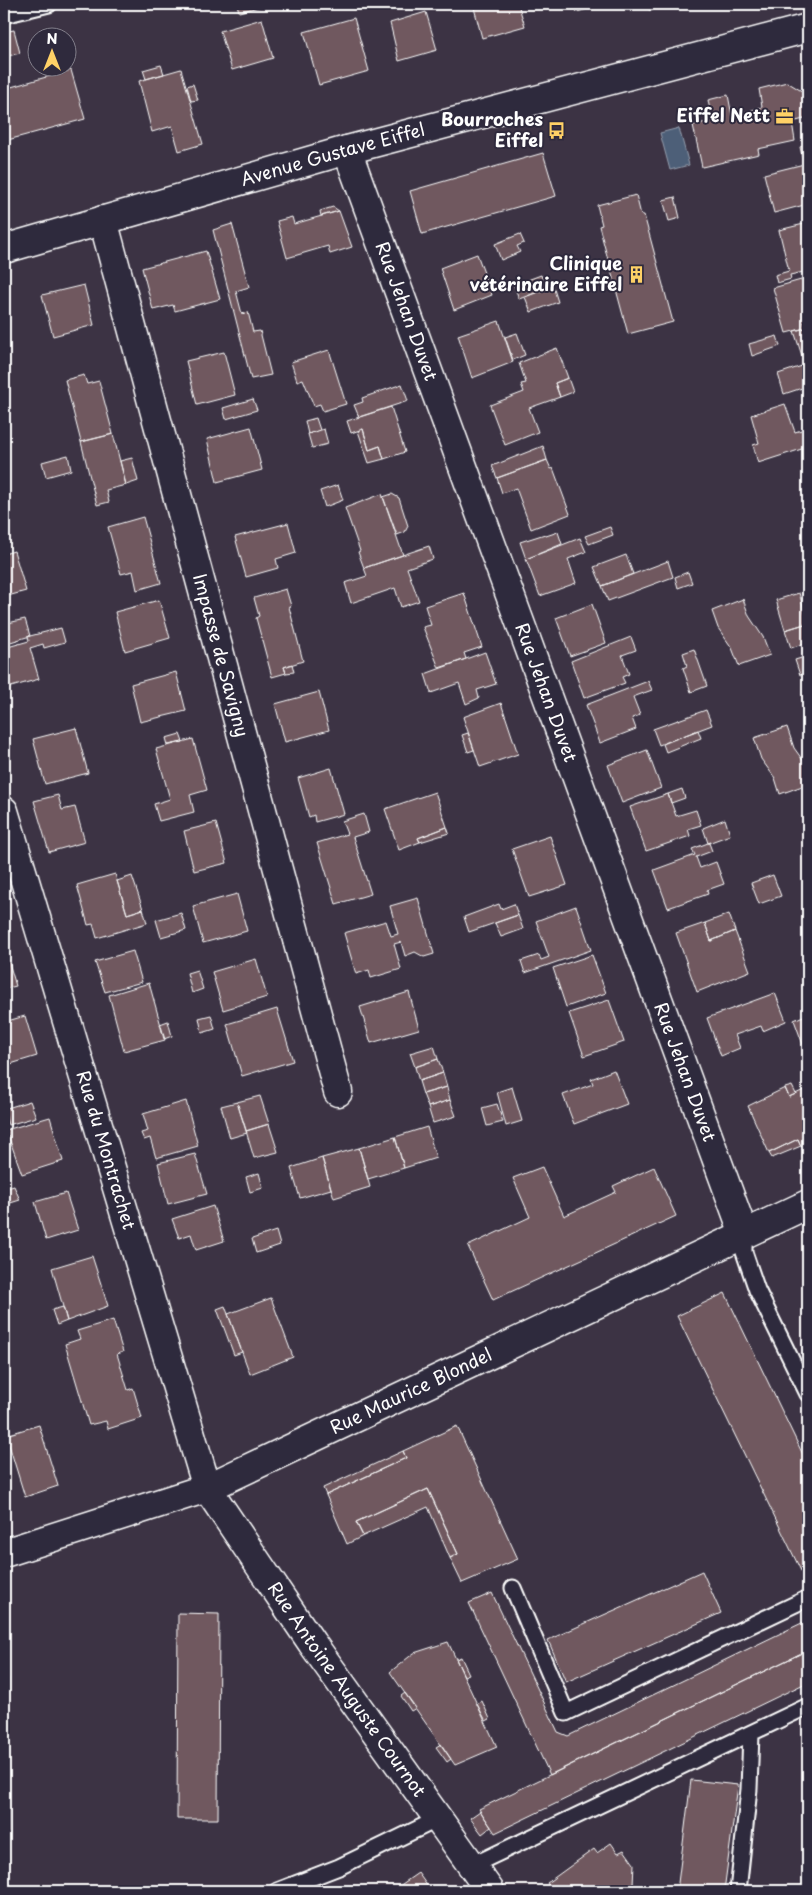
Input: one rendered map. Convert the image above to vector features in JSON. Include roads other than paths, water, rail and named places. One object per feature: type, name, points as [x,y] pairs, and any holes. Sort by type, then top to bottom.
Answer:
[{"type":"street","name":"Avenue Gustave Eiffel","points":[[4,249],[347,150],[808,28]]},
{"type":"street","name":"Rue Jehan Duvet","points":[[347,150],[744,1234]]},
{"type":"street","name":"Impasse de Savigny","points":[[102,220],[338,1092]]},
{"type":"street","name":"Rue du Montrachet","points":[[4,811],[207,1488]]},
{"type":"street","name":"Rue Maurice Blondel","points":[[4,1553],[207,1488],[808,1204]]},
{"type":"street","name":"Rue Antoine Auguste Cournot","points":[[207,1488],[312,1643],[490,1891]]},
{"type":"lane","points":[[4,16],[49,4]]},
{"type":"lane","points":[[744,1234],[744,1252],[757,1290],[808,1394]]},
{"type":"lane","points":[[513,1588],[566,1713],[808,1598]]},
{"type":"lane","points":[[472,1866],[808,1706]]},
{"type":"lane","points":[[738,1891],[749,1789],[751,1734]]},
{"type":"lane","points":[[277,1891],[339,1867],[438,1819]]},
{"type":"water","points":[[679,128],[689,165],[670,170],[660,133]]},
{"type":"place","name":"Eiffel Nett","points":[[784,116]]},
{"type":"place","name":"Bourroches Eiffel","points":[[557,130]]},
{"type":"place","name":"Clinique vétérinaire Eiffel","points":[[636,274]]}]
